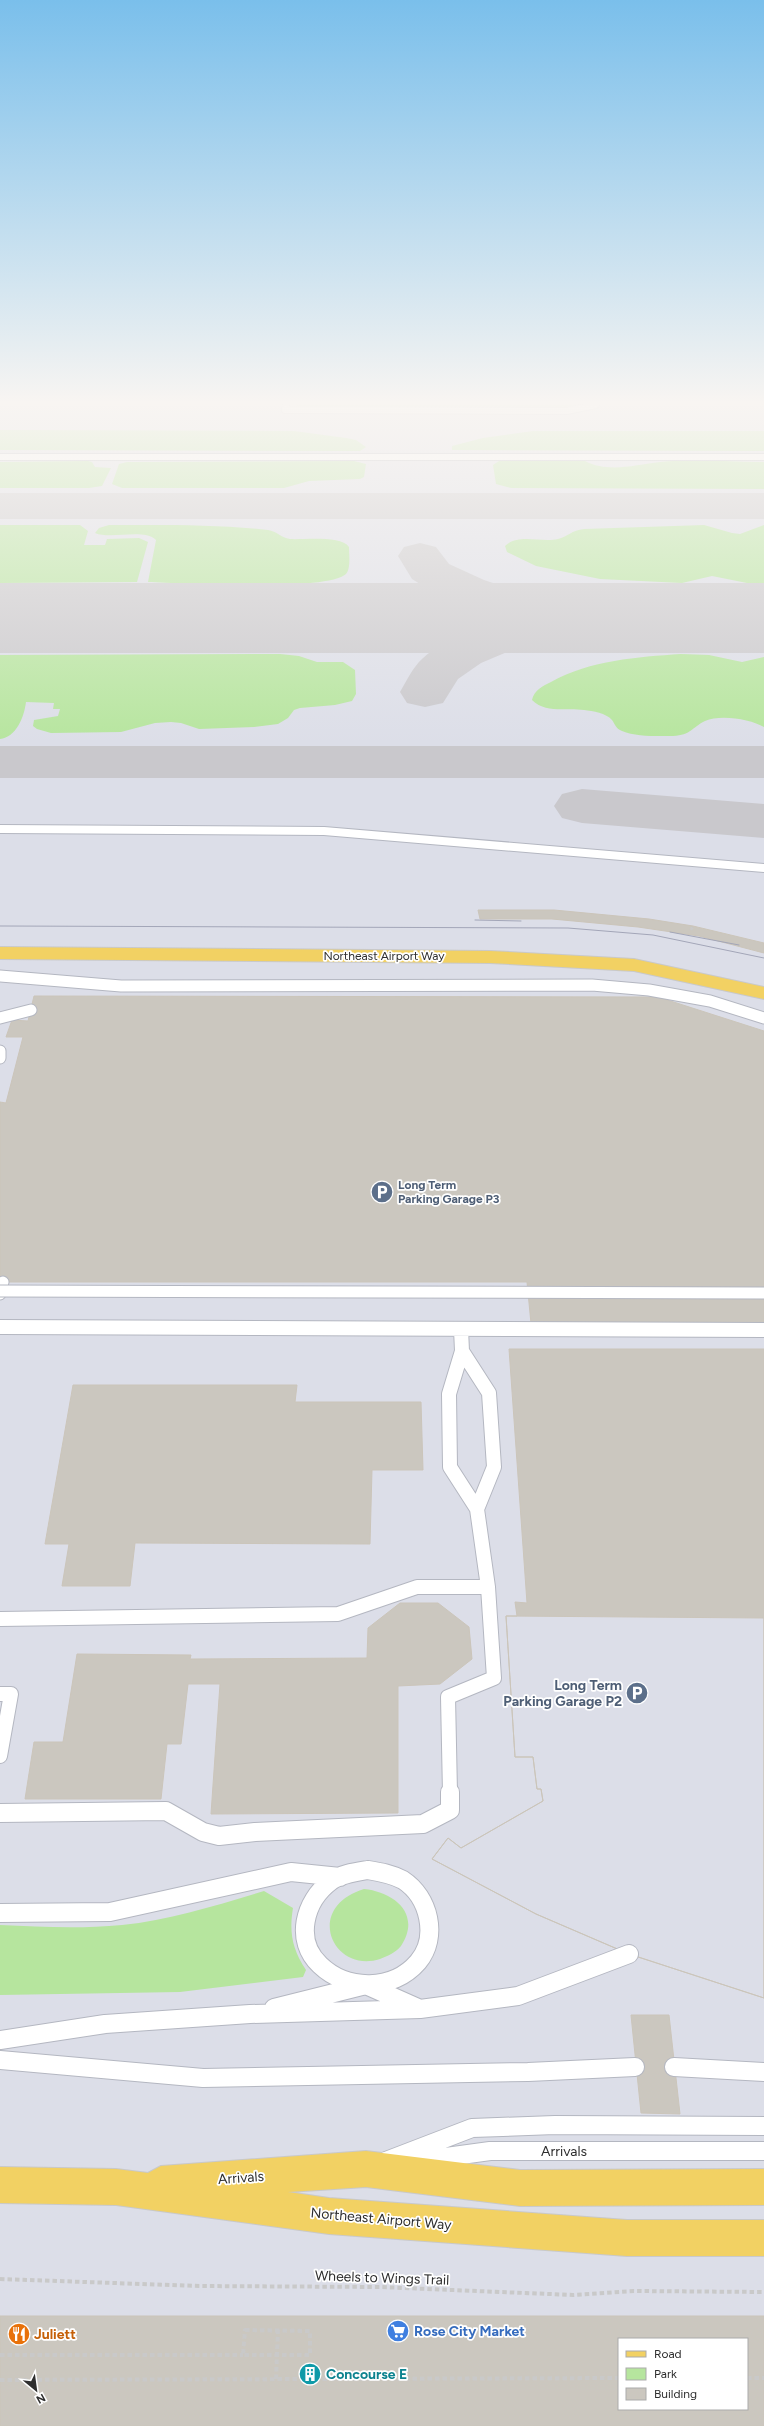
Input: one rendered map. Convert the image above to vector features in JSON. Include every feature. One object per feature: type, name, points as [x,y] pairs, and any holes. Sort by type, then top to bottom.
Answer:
[{"type":"main road","name":"Northeast Airport Way","points":[[0,952],[490,956],[570,960],[634,964],[764,993]]},
{"type":"main road","name":"Arrivals","points":[[116,2187],[366,2169],[520,2188],[764,2187]]},
{"type":"main road","name":"Northeast Airport Way","points":[[0,2185],[116,2187],[329,2216],[627,2238],[764,2238]]},
{"type":"lane","points":[[0,829],[324,831],[764,868]]},
{"type":"lane","points":[[0,976],[121,986],[592,985],[649,990],[710,1001],[764,1018]]},
{"type":"lane","points":[[535,996],[537,986]]},
{"type":"lane","points":[[0,1018],[31,1010]]},
{"type":"lane","points":[[0,1051],[0,1058]]},
{"type":"lane","points":[[1,1289],[764,1293]]},
{"type":"lane","points":[[0,1327],[764,1330]]},
{"type":"lane","points":[[0,1813],[166,1811],[203,1832],[219,1836],[234,1836],[255,1832],[423,1824],[450,1810],[448,1697],[494,1678],[488,1587],[477,1509],[450,1467],[449,1394],[462,1351],[461,1329]]},
{"type":"lane","points":[[462,1351],[489,1393],[494,1467],[477,1509]]},
{"type":"lane","points":[[0,1619],[338,1614],[417,1586],[488,1587]]},
{"type":"lane","points":[[0,1694],[11,1694],[0,1756]]},
{"type":"lane","points":[[250,2014],[366,1985],[386,1982],[404,1974],[418,1961],[427,1945],[430,1927],[427,1909],[418,1894],[404,1881],[387,1873],[368,1870],[349,1873],[340,1877],[317,1893],[307,1908],[304,1926],[306,1944],[314,1960],[328,1974],[346,1982],[366,1985],[420,2009]]},
{"type":"lane","points":[[0,1913],[32,1914],[110,1912],[291,1872],[340,1877]]},
{"type":"lane","points":[[0,2040],[105,2024],[250,2014],[420,2009],[518,1996],[629,1954]]},
{"type":"lane","points":[[0,2060],[203,2078],[528,2072],[635,2067]]},
{"type":"lane","points":[[674,2067],[764,2072]]},
{"type":"lane","points":[[366,2169],[472,2128],[555,2125],[764,2126]]},
{"type":"lane","name":"Arrivals","points":[[366,2169],[490,2151],[764,2151]]},
{"type":"path","points":[[691,930],[693,926]]},
{"type":"path","name":"Wheels to Wings Trail","points":[[0,2279],[199,2286],[380,2287],[573,2295],[634,2291],[764,2292]]},
{"type":"path","points":[[0,2355],[243,2356],[310,2355],[310,2331],[245,2330],[243,2356]]},
{"type":"path","points":[[276,2379],[278,2330]]},
{"type":"path","points":[[0,2380],[618,2378]]},
{"type":"path","points":[[748,2378],[764,2378]]},
{"type":"shaded area","points":[[0,518],[764,518],[764,2426],[0,2426]]},
{"type":"green space","points":[[0,525],[80,525],[88,531],[84,545],[105,545],[107,539],[139,538],[148,542],[137,582],[0,583]]},
{"type":"green space","points":[[109,525],[189,525],[248,528],[271,531],[290,539],[330,539],[345,543],[349,547],[349,568],[346,574],[333,580],[283,585],[220,585],[148,582],[156,540],[143,535],[135,534],[102,535],[95,533],[99,528]]},
{"type":"green space","points":[[704,525],[740,534],[764,525],[764,584],[747,583],[712,576],[682,583],[600,579],[536,566],[507,552],[505,546],[510,542],[523,539],[558,539],[584,529]]},
{"type":"green space","points":[[280,654],[299,656],[317,662],[343,662],[355,670],[356,694],[352,701],[335,705],[300,708],[294,710],[288,718],[278,724],[254,727],[199,729],[181,723],[171,722],[155,723],[121,732],[51,733],[37,729],[33,726],[34,720],[58,716],[60,709],[53,709],[54,703],[26,702],[21,720],[15,731],[11,735],[0,739],[0,655]]},
{"type":"green space","points":[[681,654],[709,655],[742,662],[764,657],[764,727],[735,718],[719,718],[705,721],[684,734],[673,736],[640,735],[620,730],[612,720],[599,713],[577,709],[550,709],[532,700],[537,691],[542,687],[566,675],[598,664],[631,658]]},
{"type":"green space","points":[[364,1889],[375,1891],[394,1900],[402,1907],[408,1924],[407,1934],[401,1946],[397,1950],[380,1959],[363,1961],[349,1957],[338,1948],[332,1937],[330,1923],[334,1910],[345,1898]]},
{"type":"green space","points":[[264,1891],[293,1908],[291,1925],[293,1940],[301,1962],[306,1970],[303,1977],[180,1992],[0,1995],[0,1925],[76,1927],[140,1923],[211,1907]]},
{"type":"building","points":[[478,910],[554,910],[649,919],[693,926],[764,943],[764,953],[699,936],[638,927],[552,919],[480,919]]},
{"type":"building","name":"Long Term Parking Garage P3","points":[[34,996],[658,997],[764,1031],[764,1334],[532,1334],[527,1282],[0,1282],[0,1102],[6,1103],[23,1037],[6,1037],[12,1020],[28,1021]]},
{"type":"building","name":"Long Term Parking Garage P2","points":[[509,1349],[764,1349],[764,1998],[629,1954],[536,1914],[432,1859],[448,1838],[461,1848],[543,1801],[541,1789],[537,1789],[533,1757],[515,1757],[506,1616],[517,1616],[515,1602],[527,1603]]},
{"type":"building","points":[[73,1385],[297,1385],[295,1402],[421,1402],[423,1470],[372,1470],[370,1544],[135,1543],[130,1586],[62,1586],[69,1544],[45,1544]]},
{"type":"building","points":[[400,1603],[438,1603],[469,1627],[472,1659],[440,1684],[398,1686],[398,1813],[211,1814],[220,1684],[188,1684],[181,1744],[167,1744],[161,1799],[25,1799],[34,1742],[63,1742],[77,1654],[191,1655],[190,1659],[367,1658],[368,1628]]},
{"type":"building","points":[[506,1616],[764,1618],[764,1998],[629,1954],[536,1914],[432,1859],[448,1838],[461,1848],[543,1801],[541,1789],[537,1789],[533,1757],[515,1757]]},
{"type":"building","points":[[631,2015],[669,2015],[680,2114],[641,2113]]},
{"type":"building","name":"Concourse E","points":[[0,2316],[764,2316],[764,2426],[0,2426]]},
{"type":"taxiway","points":[[420,556],[431,572],[467,590],[494,599],[552,609],[667,618],[570,625],[532,631],[495,640],[464,652],[439,669],[425,692]]},
{"type":"taxiway","points":[[0,762],[764,762]]},
{"type":"taxiway","points":[[582,806],[764,821]]},
{"type":"runway","points":[[0,618],[764,618]]},
{"type":"tram line","points":[[475,920],[521,921]]},
{"type":"tram line","points":[[0,926],[568,928],[653,935],[764,958]]},
{"type":"tram line","points":[[670,932],[739,945]]},
{"type":"place","name":"Long Term Parking Garage P3","points":[[382,1192]]},
{"type":"place","name":"Long Term Parking Garage P2","points":[[637,1693]]},
{"type":"place","name":"Rose City Market","points":[[398,2331]]},
{"type":"place","name":"Juliett","points":[[19,2334]]},
{"type":"place","name":"Concourse E","points":[[310,2374]]}]
